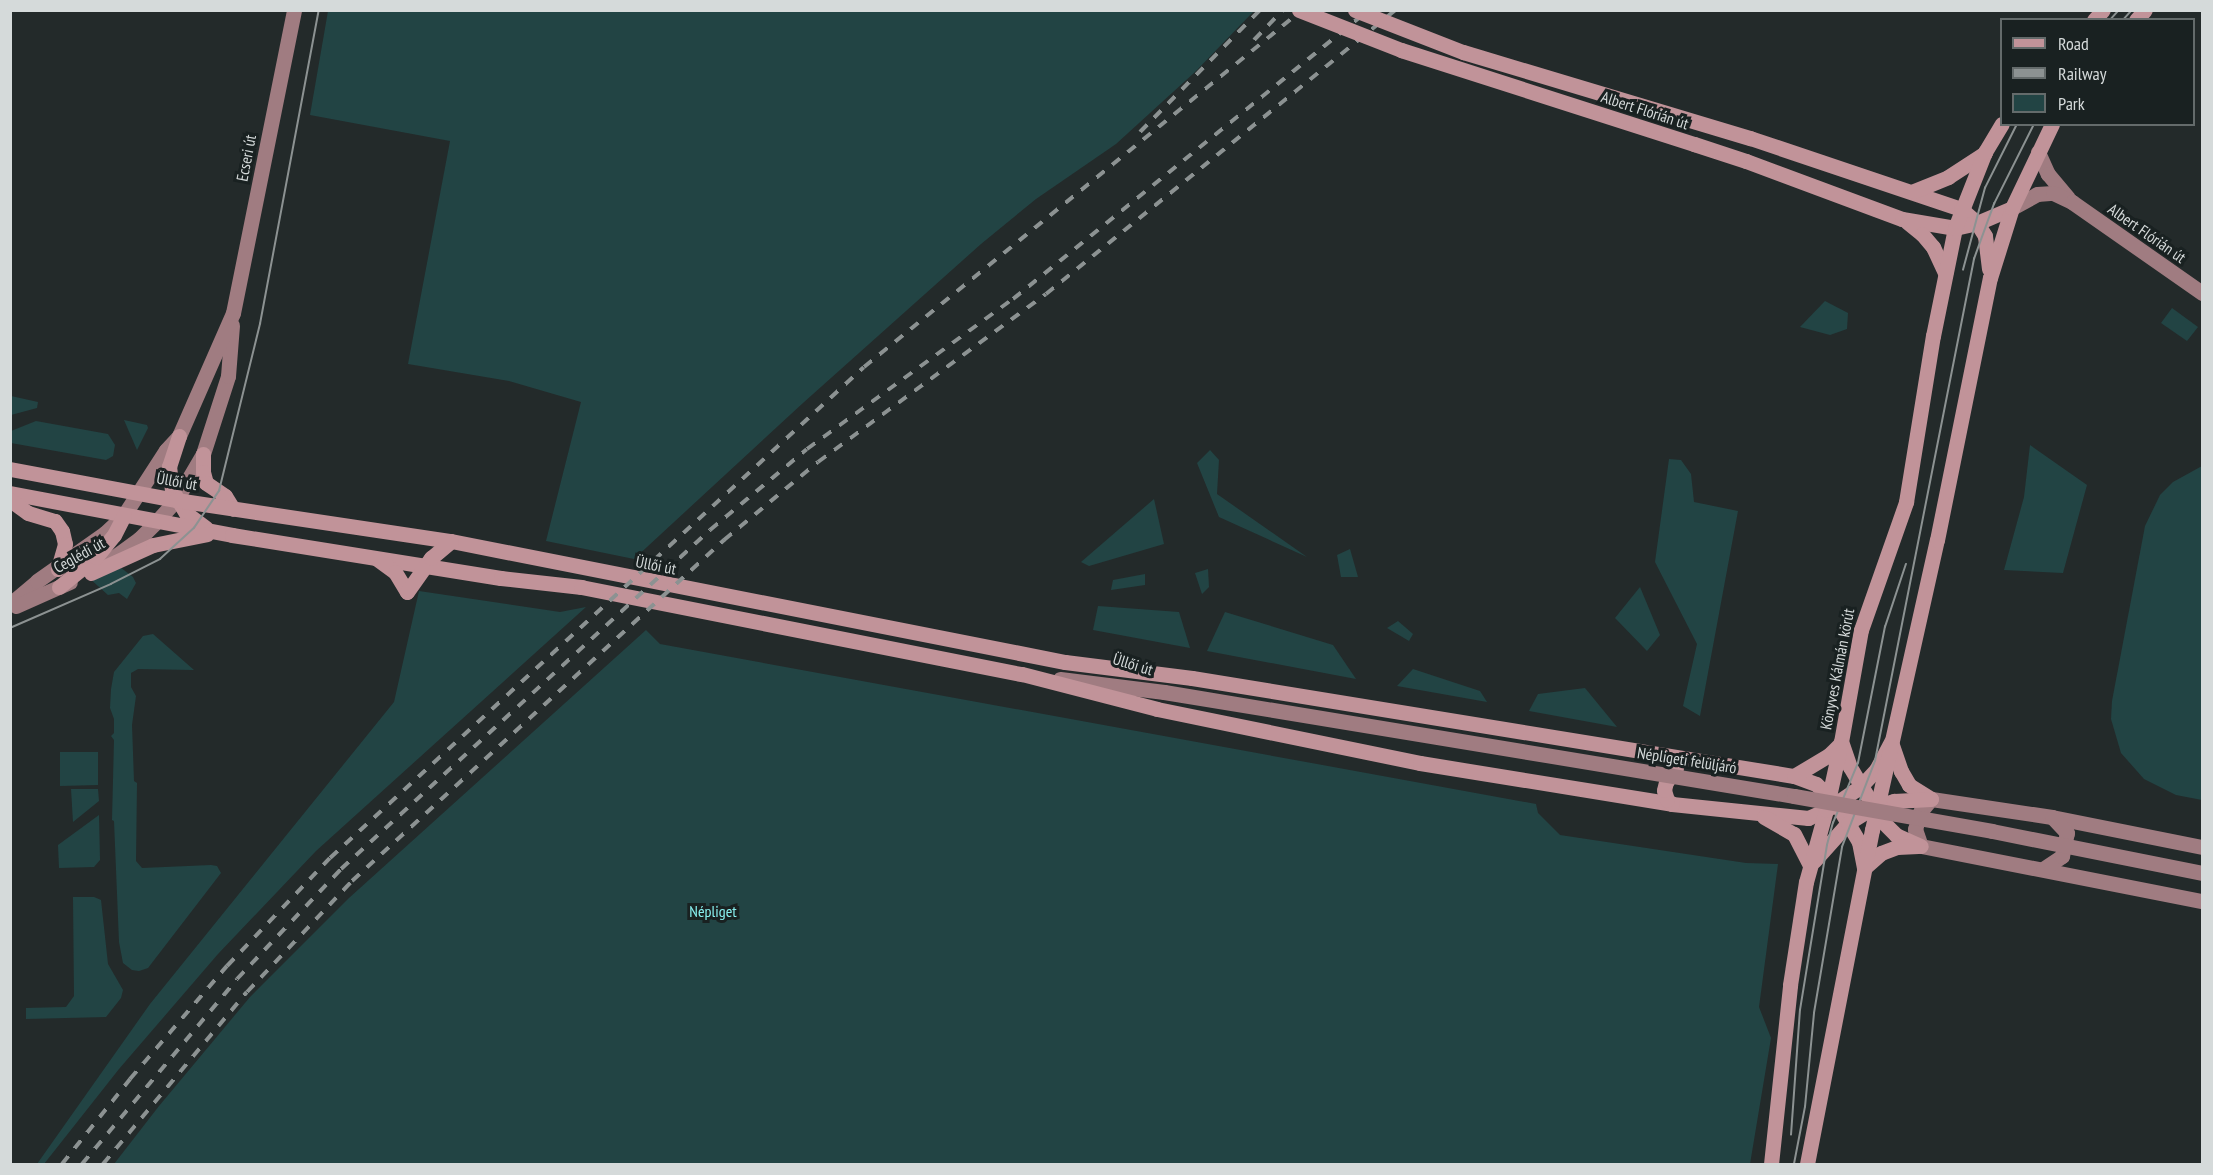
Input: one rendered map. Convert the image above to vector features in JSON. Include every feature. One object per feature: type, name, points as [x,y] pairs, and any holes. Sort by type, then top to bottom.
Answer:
[{"type":"main road","name":"Ecseri út","points":[[176,500],[203,454],[228,376],[233,313],[294,10]]},
{"type":"main road","name":"Albert Flórián út","points":[[1299,10],[1324,22],[1401,50],[1746,161],[1902,219],[1955,228]]},
{"type":"main road","name":"Albert Flórián út","points":[[1355,10],[1463,52],[1750,138],[1914,191],[1961,209]]},
{"type":"main road","name":"Könyves Kálmán körút","points":[[1771,1164],[1790,986],[1810,865],[1831,803],[1861,630],[1906,502],[1945,273],[1955,228],[1985,152],[2001,126]]},
{"type":"main road","points":[[1807,1164],[1876,808],[1937,540],[1990,278],[2012,208],[2051,126]]},
{"type":"main road","points":[[1914,191],[1948,177],[1985,152]]},
{"type":"main road","name":"Albert Flórián út","points":[[2038,152],[2048,174],[2072,202]]},
{"type":"main road","name":"Albert Flórián út","points":[[2012,208],[2037,194],[2053,193],[2072,202],[2202,293]]},
{"type":"main road","points":[[1955,228],[1977,223],[2012,208]]},
{"type":"main road","points":[[1961,209],[1977,223],[1985,236],[1990,278]]},
{"type":"main road","points":[[1902,219],[1922,234],[1933,247],[1945,273]]},
{"type":"main road","name":"Ecseri út","points":[[140,493],[166,450],[179,436],[233,313]]},
{"type":"main road","points":[[179,436],[170,466],[176,500],[197,524],[216,532]]},
{"type":"main road","points":[[203,454],[203,472],[206,483],[225,496],[233,509]]},
{"type":"main road","name":"Üllői út","points":[[10,469],[176,500],[451,541],[1065,662],[1164,692]]},
{"type":"main road","points":[[59,587],[96,557],[114,535],[124,515],[117,499],[97,485]]},
{"type":"main road","name":"Üllői út","points":[[10,493],[216,532],[581,587],[1022,674],[1164,692]]},
{"type":"main road","name":"Ceglédi út","points":[[10,604],[37,581],[58,569],[124,515],[140,493]]},
{"type":"main road","points":[[10,500],[28,513],[55,521],[62,531],[65,544],[58,569]]},
{"type":"main road","name":"Ceglédi út","points":[[10,609],[91,573],[139,539],[176,500]]},
{"type":"main road","points":[[91,573],[153,546],[216,532]]},
{"type":"main road","points":[[374,557],[394,572],[407,592],[425,565],[451,541]]},
{"type":"main road","points":[[1065,662],[1192,678],[1794,776],[1816,784],[1848,823],[1858,842],[1864,868]]},
{"type":"main road","points":[[1022,674],[1157,709],[1408,761],[1672,804],[1761,815],[1808,818],[1860,787],[1875,770],[1891,742]]},
{"type":"main road","name":"Népligeti felüljáró","points":[[1164,692],[1806,798],[1992,831],[2202,873]]},
{"type":"main road","points":[[1794,776],[1829,755],[1841,742],[1860,787],[1896,835],[1921,846]]},
{"type":"main road","points":[[1891,742],[1901,771],[1909,785],[1930,799]]},
{"type":"main road","points":[[1672,804],[1667,800],[1664,790],[1666,782],[1671,772],[1685,759]]},
{"type":"main road","points":[[1720,809],[1729,806],[1735,796],[1737,786],[1728,765]]},
{"type":"main road","points":[[1921,846],[1915,828],[1916,822],[1930,799]]},
{"type":"main road","points":[[1761,815],[1794,834],[1810,865],[1848,823],[1894,801],[1930,799],[2052,817],[2202,847]]},
{"type":"main road","points":[[2043,869],[2062,856],[2067,833],[2052,817]]},
{"type":"main road","points":[[1864,868],[1881,853],[1897,847],[1921,846],[2202,901]]},
{"type":"green space","points":[[328,10],[1254,11],[1195,72],[1116,144],[1036,199],[981,244],[803,403],[634,559],[546,541],[581,402],[509,381],[408,364],[450,141],[310,115]]},
{"type":"green space","points":[[1825,301],[1848,313],[1847,329],[1830,335],[1800,327]]},
{"type":"green space","points":[[2172,308],[2198,327],[2187,341],[2161,323]]},
{"type":"green space","points":[[11,396],[38,402],[37,408],[11,415]]},
{"type":"green space","points":[[124,420],[147,425],[148,428],[137,450]]},
{"type":"green space","points":[[36,421],[108,434],[115,445],[113,456],[106,460],[11,443],[11,431]]},
{"type":"green space","points":[[2030,445],[2087,485],[2063,573],[2004,570],[2024,497]]},
{"type":"green space","points":[[1210,450],[1219,460],[1217,494],[1307,557],[1219,517],[1197,463]]},
{"type":"green space","points":[[1669,459],[1681,460],[1691,474],[1694,502],[1738,511],[1700,716],[1683,706],[1697,644],[1655,562]]},
{"type":"green space","points":[[2202,466],[2202,800],[2176,795],[2144,779],[2121,753],[2111,719],[2112,701],[2145,526],[2160,495],[2173,482]]},
{"type":"green space","points":[[1154,499],[1164,544],[1089,566],[1081,562]]},
{"type":"green space","points":[[1350,549],[1358,577],[1341,577],[1337,555]]},
{"type":"green space","points":[[116,564],[133,577],[136,583],[127,599],[119,593],[108,595],[88,577]]},
{"type":"green space","points":[[1208,569],[1209,587],[1202,594],[1195,573]]},
{"type":"green space","points":[[1145,574],[1145,585],[1111,590],[1113,580]]},
{"type":"green space","points":[[1640,587],[1660,635],[1647,651],[1615,618]]},
{"type":"green space","points":[[419,591],[560,612],[586,607],[316,851],[218,954],[119,1069],[44,1164],[37,1164],[150,1004],[394,702]]},
{"type":"green space","points":[[1098,606],[1179,612],[1190,648],[1093,630]]},
{"type":"green space","points":[[1225,612],[1333,645],[1356,679],[1207,651]]},
{"type":"green space","points":[[1398,621],[1413,634],[1409,641],[1387,628]]},
{"type":"green space","name":"Népliget","points":[[646,630],[660,644],[1536,804],[1538,813],[1560,835],[1746,863],[1778,864],[1759,1007],[1771,1038],[1750,1164],[114,1164],[250,997],[349,898]]},
{"type":"green space","points":[[153,634],[194,670],[138,669],[131,673],[131,687],[136,696],[132,725],[134,781],[137,783],[136,861],[142,868],[211,865],[217,866],[221,873],[148,968],[139,971],[132,970],[123,963],[119,942],[114,821],[112,820],[114,740],[111,736],[114,733],[114,719],[110,708],[114,672],[143,636]]},
{"type":"green space","points":[[1413,669],[1480,691],[1487,702],[1397,686]]},
{"type":"green space","points":[[1585,688],[1617,727],[1529,711],[1538,694]]},
{"type":"green space","points":[[60,752],[98,752],[98,785],[60,786]]},
{"type":"green space","points":[[71,789],[98,789],[99,801],[73,822]]},
{"type":"green space","points":[[99,815],[100,860],[94,867],[59,868],[58,845]]},
{"type":"green space","points":[[73,897],[94,897],[101,900],[108,964],[123,990],[121,998],[106,1017],[26,1019],[26,1008],[66,1007],[74,996]]},
{"type":"tram line","points":[[10,628],[111,584],[160,559],[194,528],[219,491],[260,324],[319,10]]},
{"type":"tram line","points":[[2112,18],[2119,10]]},
{"type":"tram line","points":[[2125,18],[2132,10]]},
{"type":"tram line","points":[[1963,270],[1985,188],[2016,126]]},
{"type":"tram line","points":[[1794,1164],[1805,1107],[1814,1013],[1842,847],[1875,761],[1974,259],[1994,204],[2033,126]]},
{"type":"tram line","points":[[1791,1135],[1800,1010],[1827,845],[1833,823],[1858,763],[1885,627],[1906,564]]},
{"type":"railway","points":[[1140,132],[1260,10]]},
{"type":"railway","points":[[1254,40],[1283,10]]},
{"type":"railway","points":[[62,1164],[130,1079],[227,966],[330,858],[864,367],[1302,10]]},
{"type":"railway","points":[[82,1164],[237,979],[341,869],[710,530],[807,449],[1013,299],[1368,10]]},
{"type":"railway","points":[[103,1164],[247,992],[352,881],[724,540],[818,462],[1046,294],[1396,10]]}]
